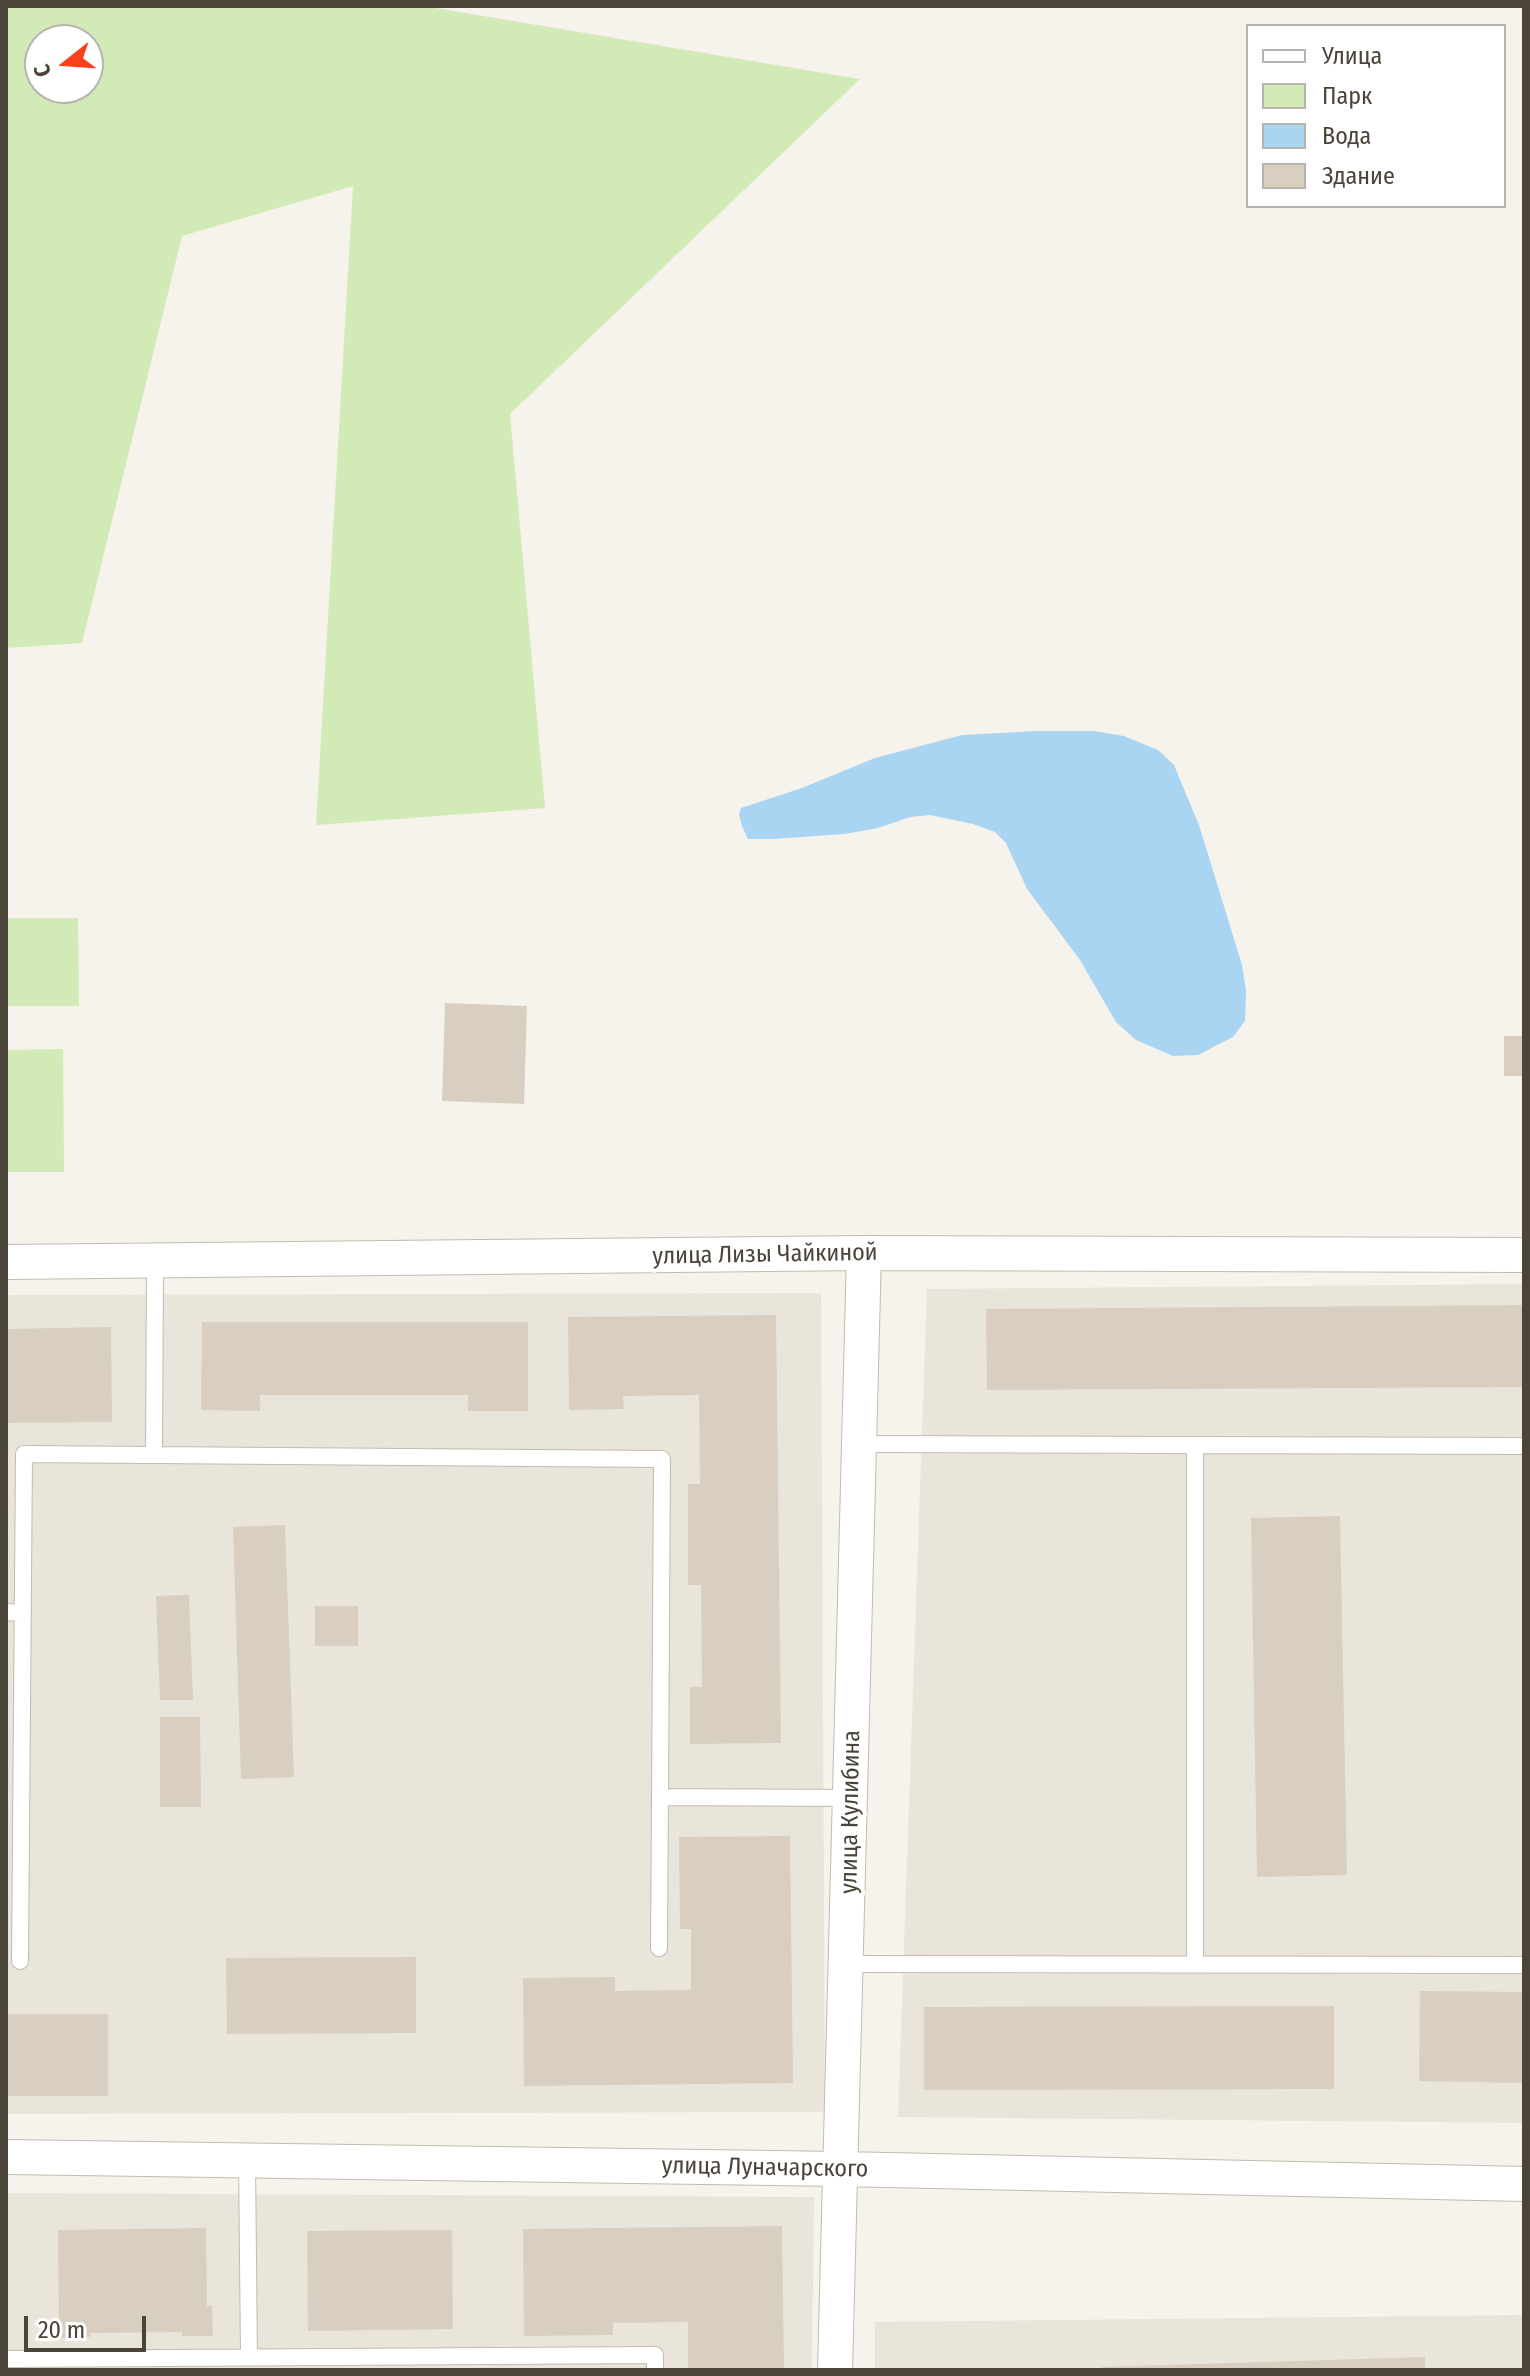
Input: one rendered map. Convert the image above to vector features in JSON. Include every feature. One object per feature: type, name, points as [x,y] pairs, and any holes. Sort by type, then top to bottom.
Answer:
[{"type":"street","name":"улица Лизы Чайкиной","points":[[6,1262],[864,1253],[1524,1255]]},
{"type":"street","name":"улица Кулибина","points":[[835,2370],[864,1253]]},
{"type":"street","name":"улица Луначарского","points":[[6,2157],[842,2169],[1524,2184]]},
{"type":"lane","points":[[154,1455],[155,1261]]},
{"type":"lane","points":[[859,1444],[1524,1446]]},
{"type":"lane","points":[[1195,1445],[1195,1964]]},
{"type":"lane","points":[[20,1961],[15,1612],[24,1454],[662,1459],[659,1948]]},
{"type":"lane","points":[[660,1797],[851,1798]]},
{"type":"lane","points":[[847,1964],[1524,1965]]},
{"type":"lane","points":[[247,2160],[249,2357]]},
{"type":"lane","points":[[6,2359],[249,2357],[298,2364],[655,2355],[655,2370]]},
{"type":"shaded area","points":[[1524,1284],[1524,2123],[898,2117],[927,1289]]},
{"type":"shaded area","points":[[821,1293],[825,2112],[6,2114],[6,1295]]},
{"type":"shaded area","points":[[6,2193],[814,2197],[812,2370],[6,2370]]},
{"type":"shaded area","points":[[1524,2315],[1524,2370],[875,2370],[875,2322]]},
{"type":"green space","points":[[6,6],[423,6],[860,79],[510,414],[545,808],[316,825],[353,186],[182,236],[82,643],[6,648]]},
{"type":"green space","points":[[6,918],[78,918],[79,1006],[6,1006]]},
{"type":"green space","points":[[63,1049],[64,1172],[6,1172],[6,1050]]},
{"type":"water","points":[[1094,731],[1124,736],[1158,750],[1174,765],[1199,825],[1242,965],[1246,991],[1245,1021],[1233,1037],[1198,1055],[1173,1056],[1136,1040],[1116,1022],[1080,960],[1027,889],[1006,843],[995,832],[930,815],[844,834],[773,839],[748,839],[742,826],[741,808],[802,788],[875,758],[962,735]]},
{"type":"building","points":[[445,1003],[527,1006],[524,1104],[442,1101]]},
{"type":"building","points":[[1504,1036],[1524,1036],[1524,1076],[1504,1076]]},
{"type":"building","points":[[1524,1305],[1524,1387],[987,1390],[986,1309]]},
{"type":"building","points":[[776,1315],[781,1743],[690,1744],[690,1687],[702,1687],[701,1585],[688,1585],[688,1484],[700,1484],[699,1395],[623,1396],[624,1409],[569,1410],[568,1317]]},
{"type":"building","points":[[202,1322],[528,1322],[528,1411],[468,1411],[468,1395],[260,1395],[260,1411],[201,1410]]},
{"type":"building","points":[[111,1327],[112,1422],[6,1423],[6,1329]]},
{"type":"building","points":[[1340,1516],[1347,1875],[1257,1877],[1251,1518]]},
{"type":"building","points":[[285,1525],[294,1777],[241,1779],[233,1527]]},
{"type":"building","points":[[189,1595],[193,1700],[160,1700],[156,1596]]},
{"type":"building","points":[[315,1606],[358,1606],[358,1646],[315,1646]]},
{"type":"building","points":[[160,1717],[200,1717],[201,1807],[160,1807]]},
{"type":"building","points":[[790,1836],[793,2083],[524,2086],[523,1978],[615,1977],[615,1991],[691,1990],[691,1929],[680,1929],[679,1837]]},
{"type":"building","points":[[416,1957],[416,2033],[227,2034],[226,1958]]},
{"type":"building","points":[[1420,1991],[1524,1992],[1524,2083],[1419,2081]]},
{"type":"building","points":[[1334,2006],[1334,2089],[924,2090],[924,2007]]},
{"type":"building","points":[[6,2014],[108,2014],[108,2096],[6,2096]]},
{"type":"building","points":[[782,2226],[784,2370],[688,2370],[688,2322],[613,2323],[613,2335],[524,2336],[523,2229]]},
{"type":"building","points":[[206,2228],[207,2306],[212,2306],[213,2336],[182,2336],[182,2332],[90,2333],[90,2337],[59,2338],[58,2230]]},
{"type":"building","points":[[452,2230],[453,2329],[308,2331],[307,2231]]},
{"type":"building","points":[[1425,2357],[1425,2370],[1102,2370],[1102,2367]]}]
